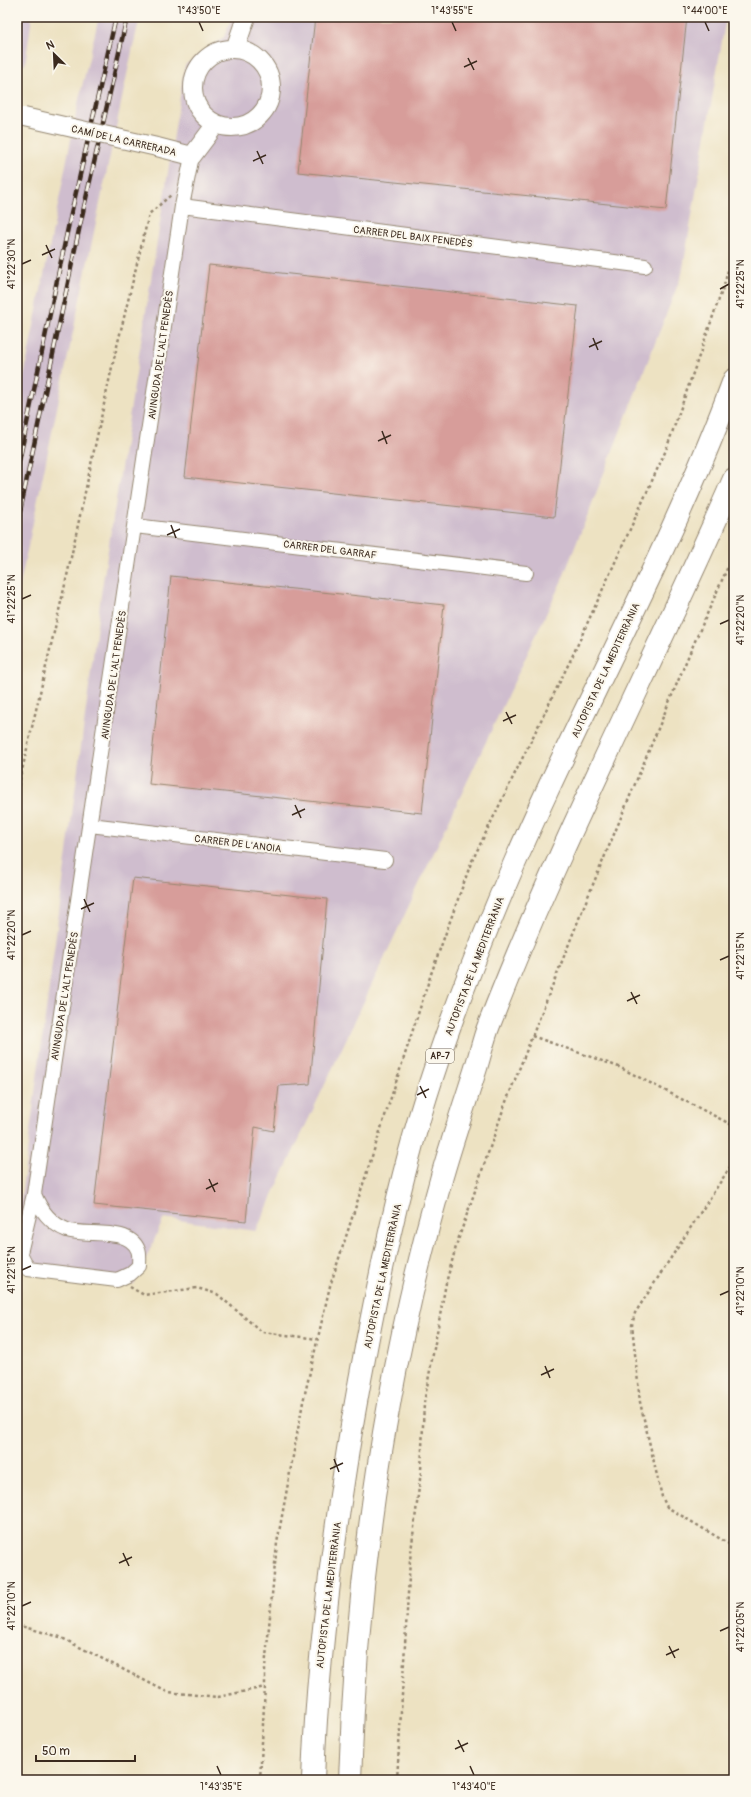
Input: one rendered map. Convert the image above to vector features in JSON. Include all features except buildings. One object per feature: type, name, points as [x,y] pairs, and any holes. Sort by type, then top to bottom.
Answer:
[{"type":"highway","name":"AUTOPISTA DE LA MEDITERRÀNIA","points":[[313,1780],[323,1632],[339,1507],[383,1262],[413,1141],[451,1023],[496,906],[546,794],[692,483],[734,380]]},
{"type":"highway","points":[[350,1780],[356,1659],[362,1588],[379,1458],[404,1325],[434,1203],[455,1131],[476,1069],[487,1029],[523,942],[593,783],[682,595],[734,479]]},
{"type":"street","points":[[235,49],[246,17]]},
{"type":"street","points":[[235,49],[253,55],[263,64],[268,72],[271,87],[267,106],[256,119],[244,125],[236,127],[216,124],[204,116],[196,104],[193,84],[194,76],[206,59],[217,52],[235,49]]},
{"type":"street","name":"CAMÍ DE LA CARRERADA","points":[[20,116],[192,156]]},
{"type":"street","points":[[192,156],[216,124]]},
{"type":"street","name":"AVINGUDA DE L'ALT PENEDÈS","points":[[116,1280],[28,1269],[20,1253],[34,1194],[182,206],[192,156]]},
{"type":"street","name":"CARRER DEL BAIX PENEDÈS","points":[[182,206],[645,266]]},
{"type":"street","name":"CARRER DEL GARRAF","points":[[135,526],[526,572]]},
{"type":"street","name":"CARRER DE L'ANOIA","points":[[90,825],[385,860]]},
{"type":"street","points":[[34,1194],[37,1202],[49,1219],[67,1230],[108,1234],[129,1239],[139,1250],[139,1266],[130,1274],[116,1280]]},
{"type":"path","points":[[17,792],[67,576],[112,367],[149,214],[187,181]]},
{"type":"path","points":[[397,1780],[410,1560],[420,1471],[424,1403],[446,1283],[457,1243],[504,1107],[532,1036],[584,906],[688,656],[734,553]]},
{"type":"path","points":[[532,1036],[619,1068],[734,1126]]},
{"type":"path","points":[[734,1161],[635,1313],[632,1325],[640,1402],[662,1497],[667,1507],[734,1547]]},
{"type":"path","points":[[116,1280],[144,1295],[197,1288],[217,1294],[262,1332],[318,1339]]},
{"type":"path","points":[[17,1625],[60,1636],[167,1692],[218,1697],[265,1687]]},
{"type":"shaded area","points":[[17,17],[32,17],[25,65],[17,64]]},
{"type":"shaded area","points":[[99,17],[140,17],[17,599],[17,411],[79,99]]},
{"type":"shaded area","points":[[232,17],[726,17],[682,274],[562,580],[256,1231],[164,1218],[134,1285],[17,1268],[17,1229],[102,588],[185,65],[224,37]]},
{"type":"railway","points":[[17,31],[19,17]]},
{"type":"railway","points":[[17,471],[69,223],[116,17]]},
{"type":"railway","points":[[17,526],[80,225],[127,17]]}]
